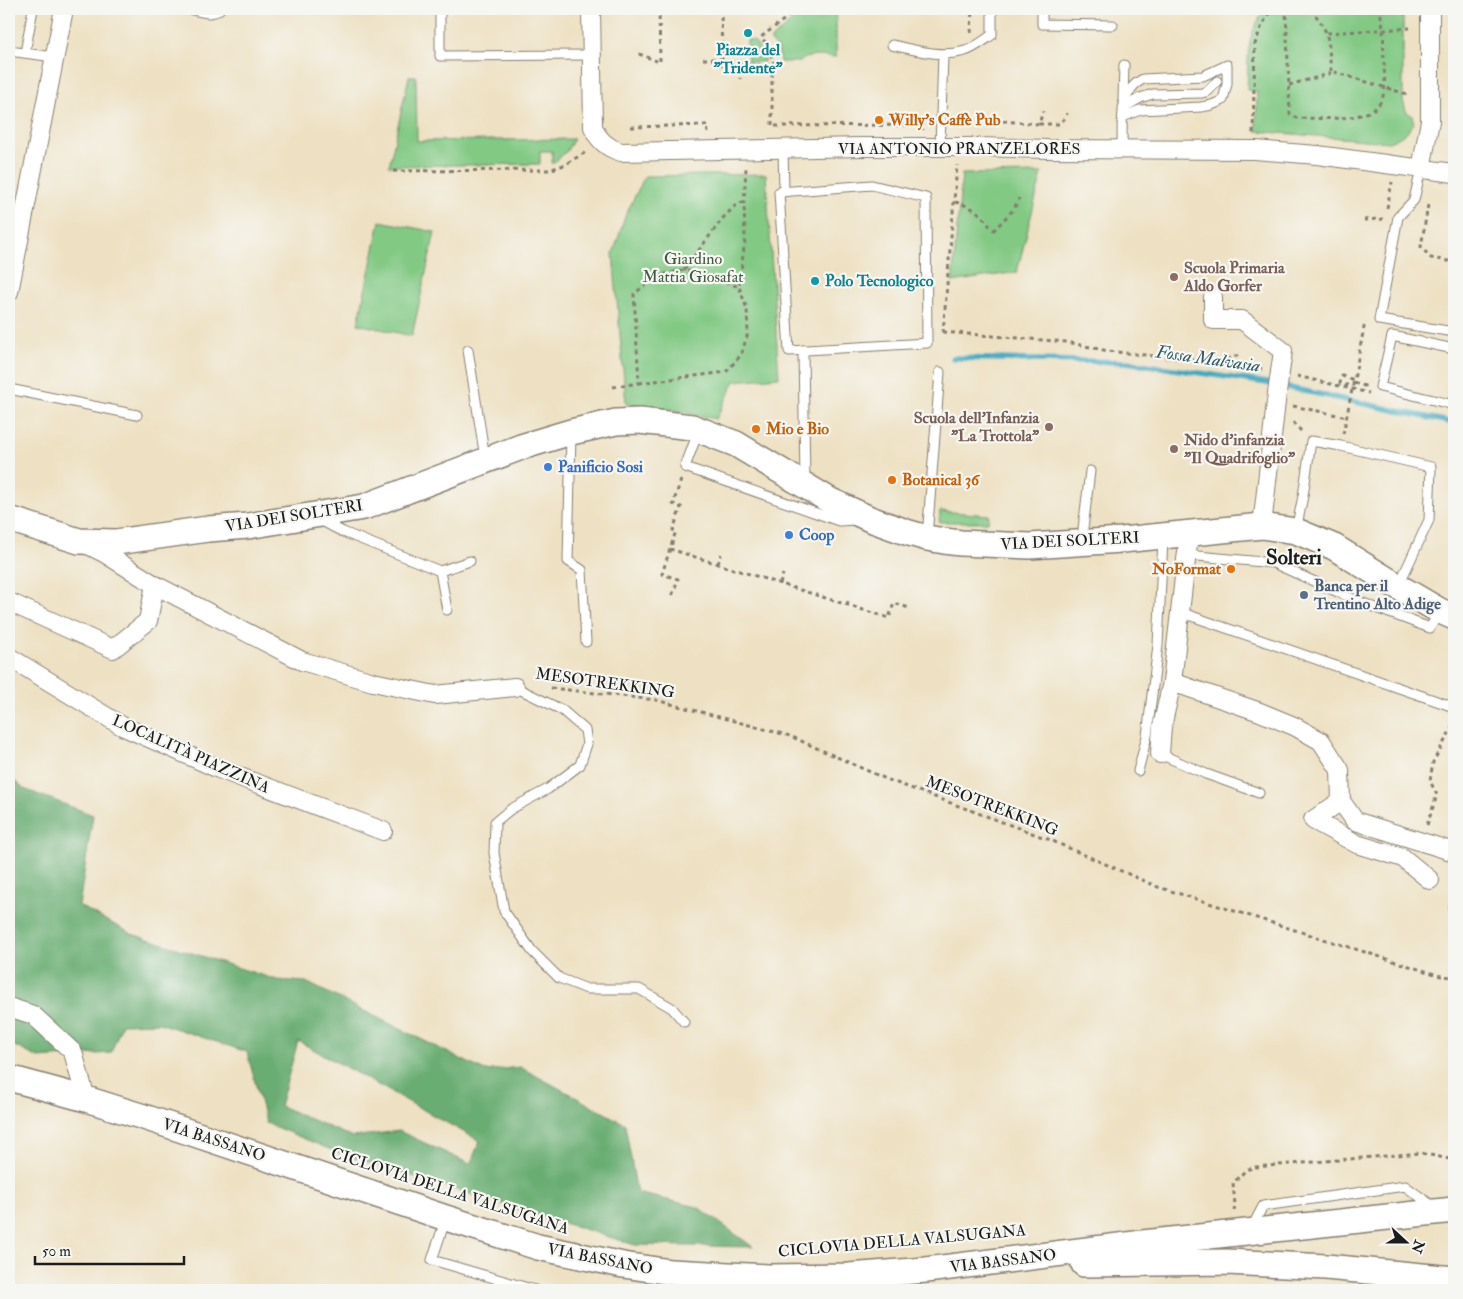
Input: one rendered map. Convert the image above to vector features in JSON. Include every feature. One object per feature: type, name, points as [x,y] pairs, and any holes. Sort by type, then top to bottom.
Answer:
[{"type":"main road","name":"VIA DEI SOLTERI","points":[[9,518],[79,541],[116,542],[248,526],[364,507],[521,447],[571,432],[616,422],[640,421],[692,427],[736,444],[829,500],[870,519],[927,538],[961,543],[1030,546],[1163,536],[1188,544],[1262,526],[1296,531],[1334,547],[1447,614]]},
{"type":"main road","name":"VIA BASSANO","points":[[9,1078],[86,1099],[538,1247],[623,1265],[672,1272],[768,1277],[849,1276],[926,1270],[1143,1243],[1447,1211]]},
{"type":"main road","points":[[926,1270],[1059,1264],[1226,1262],[1326,1267],[1454,1279]]},
{"type":"street","points":[[9,292],[64,9]]},
{"type":"street","name":"VIA ANTONIO PRANZELORES","points":[[591,9],[593,127],[602,143],[613,150],[621,152],[940,147],[1255,150],[1317,155],[1454,173]]},
{"type":"street","points":[[1421,169],[1430,121],[1430,9]]},
{"type":"street","points":[[1213,297],[1213,320],[1242,320],[1283,351],[1275,368],[1277,398],[1262,526]]},
{"type":"street","points":[[79,541],[104,553],[155,585],[302,661],[373,682],[435,695],[515,687]]},
{"type":"street","points":[[1160,754],[1162,727],[1172,682],[1188,544]]},
{"type":"street","points":[[9,602],[113,650],[148,621],[155,585]]},
{"type":"street","name":"LOCALITÀ PIAZZINA","points":[[9,657],[122,726],[219,769],[383,831]]},
{"type":"street","points":[[1172,682],[1260,712],[1294,726],[1321,742],[1340,770],[1341,801],[1355,821],[1454,852]]},
{"type":"street","points":[[1341,801],[1313,820],[1357,844],[1403,858],[1430,880]]},
{"type":"street","points":[[9,1007],[32,1015],[73,1052],[86,1099]]},
{"type":"lane","points":[[25,53],[33,9]]},
{"type":"lane","points":[[188,9],[211,14],[220,9]]},
{"type":"lane","points":[[440,9],[440,56],[591,55]]},
{"type":"lane","points":[[892,45],[943,54],[966,51],[979,45],[992,35],[992,9]]},
{"type":"lane","points":[[1042,9],[1042,24],[1113,25]]},
{"type":"lane","points":[[9,51],[54,57]]},
{"type":"lane","points":[[940,147],[943,54]]},
{"type":"lane","points":[[1122,149],[1124,65]]},
{"type":"lane","points":[[1227,65],[1227,84],[1223,100],[1201,107],[1140,110],[1123,113],[1126,96],[1135,83],[1143,79],[1203,76],[1227,65]]},
{"type":"lane","points":[[1123,113],[1140,98],[1153,94],[1208,91],[1217,81]]},
{"type":"lane","points":[[783,148],[784,192]]},
{"type":"lane","points":[[1421,169],[1414,200],[1398,217],[1379,320],[1454,332]]},
{"type":"lane","points":[[872,185],[926,198],[927,343],[803,350],[789,351],[779,192],[872,185]]},
{"type":"lane","points":[[1454,348],[1392,336],[1380,387],[1454,405]]},
{"type":"lane","points":[[468,350],[486,461]]},
{"type":"lane","points":[[803,350],[805,486]]},
{"type":"lane","points":[[927,538],[940,372]]},
{"type":"lane","points":[[9,389],[137,415]]},
{"type":"lane","points":[[699,430],[685,467],[839,521],[870,519]]},
{"type":"lane","points":[[571,432],[568,562],[582,570],[586,642]]},
{"type":"lane","points":[[1296,531],[1303,496],[1310,441],[1341,446],[1431,467],[1429,520],[1397,586]]},
{"type":"lane","points":[[1083,530],[1090,471]]},
{"type":"lane","points":[[312,516],[343,532],[440,571],[470,562]]},
{"type":"lane","points":[[1138,771],[1147,736],[1158,645],[1163,536]]},
{"type":"lane","points":[[1188,544],[1272,563],[1360,602],[1430,628],[1447,614]]},
{"type":"lane","points":[[440,571],[447,610]]},
{"type":"lane","points":[[1180,612],[1454,707]]},
{"type":"lane","points":[[515,687],[562,710],[585,730],[587,744],[580,765],[548,789],[511,809],[495,822],[494,853],[504,911],[532,951],[558,978],[587,989],[639,989],[672,1008],[684,1022]]},
{"type":"lane","points":[[1160,754],[1206,774],[1259,793]]},
{"type":"lane","points":[[446,1218],[432,1260],[535,1290]]},
{"type":"path","points":[[639,54],[659,61],[659,9]]},
{"type":"path","points":[[721,9],[722,65],[772,65]]},
{"type":"path","points":[[795,9],[761,37],[769,47],[772,65],[772,126],[923,125],[923,129]]},
{"type":"path","points":[[971,38],[972,9]]},
{"type":"path","points":[[1253,136],[1255,44],[1262,25],[1271,10],[1306,9]]},
{"type":"path","points":[[1310,9],[1320,20],[1327,33],[1331,71]]},
{"type":"path","points":[[1286,11],[1290,114],[1297,118],[1352,117],[1375,110],[1385,88],[1383,30],[1379,9]]},
{"type":"path","points":[[1327,33],[1410,28]]},
{"type":"path","points":[[703,60],[722,59]]},
{"type":"path","points":[[740,79],[741,65]]},
{"type":"path","points":[[1289,85],[1329,74],[1331,71]]},
{"type":"path","points":[[1331,71],[1410,94]]},
{"type":"path","points":[[1039,124],[1043,111]]},
{"type":"path","points":[[979,119],[1059,124],[1066,117],[1067,113]]},
{"type":"path","points":[[631,127],[707,125],[708,128]]},
{"type":"path","points":[[940,372],[958,147]]},
{"type":"path","points":[[393,171],[549,170],[564,165],[586,152]]},
{"type":"path","points":[[613,387],[726,372],[741,355],[748,333],[747,309],[739,287],[745,239],[744,202],[746,168]]},
{"type":"path","points":[[954,202],[978,212],[990,228],[994,230],[1014,209],[1019,198]]},
{"type":"path","points":[[684,270],[723,218],[738,203],[744,202]]},
{"type":"path","points":[[1428,204],[1421,247],[1431,258],[1454,262]]},
{"type":"path","points":[[1364,220],[1385,219]]},
{"type":"path","points":[[640,383],[634,294],[656,276],[684,270],[712,277],[739,287]]},
{"type":"path","points":[[943,332],[1067,342],[1108,351],[1275,368]]},
{"type":"path","points":[[1215,362],[1240,355]]},
{"type":"path","points":[[1346,387],[1347,385],[1340,383],[1342,376],[1354,380]]},
{"type":"path","points":[[1341,446],[1353,385]]},
{"type":"path","points":[[1277,398],[1347,417]]},
{"type":"path","points":[[672,596],[678,579],[662,574],[676,531],[673,530],[681,506],[673,504],[685,467]]},
{"type":"path","points":[[670,549],[889,618],[894,603],[909,608]]},
{"type":"path","points":[[718,564],[721,554]]},
{"type":"path","points":[[780,584],[783,574]]},
{"type":"path","points":[[847,605],[849,598]]},
{"type":"path","name":"MESOTREKKING","points":[[515,687],[528,685],[656,700],[790,736],[886,780],[1048,839],[1158,887],[1441,976],[1454,976]]},
{"type":"path","points":[[1422,842],[1437,795],[1430,781],[1433,762],[1454,724]]},
{"type":"path","points":[[1233,1214],[1235,1205],[1233,1183],[1246,1170],[1255,1167],[1421,1153],[1454,1160]]},
{"type":"path","points":[[1010,1290],[1018,1290]]},
{"type":"green space","points":[[803,9],[836,9],[836,57],[812,56],[800,62],[780,62],[778,50],[770,40],[797,17]]},
{"type":"green space","points":[[1265,9],[1403,9],[1403,100],[1406,111],[1412,116],[1414,123],[1412,127],[1397,139],[1389,142],[1256,131],[1257,91],[1247,90],[1248,54],[1252,33]]},
{"type":"green space","points":[[747,40],[754,41],[764,55],[764,62],[748,62]]},
{"type":"green space","points":[[409,76],[416,76],[417,141],[574,139],[566,152],[552,164],[552,151],[540,151],[540,164],[389,166]]},
{"type":"green space","points":[[1042,173],[1017,272],[952,282],[962,174]]},
{"type":"green space","name":"Giardino Mattia Giosafat","points":[[766,174],[779,377],[735,381],[716,419],[669,409],[626,404],[613,254],[626,214],[645,176]]},
{"type":"green space","points":[[380,221],[435,232],[412,336],[358,324]]},
{"type":"green space","points":[[940,511],[989,515],[988,522],[939,522]]},
{"type":"green space","points":[[9,776],[24,789],[93,815],[79,906],[132,934],[277,980],[306,982],[485,1071],[520,1067],[625,1124],[637,1193],[698,1207],[753,1247],[635,1245],[341,1154],[266,1123],[247,1052],[159,1023],[122,1024],[111,1053],[38,1058],[9,1043]],"holes":[[[298,1041],[480,1141],[470,1164],[399,1131],[352,1137],[280,1106]]]},
{"type":"waterway","name":"Fossa Malvasia","points":[[953,358],[1127,362],[1267,383],[1454,423]]},
{"type":"place","name":"Piazza del \"Tridente\"","points":[[748,33]]},
{"type":"place","name":"Willy's Caffè Pub","points":[[879,120]]},
{"type":"place","name":"Scuola Primaria Aldo Gorfer","points":[[1174,277]]},
{"type":"place","name":"Polo Tecnologico","points":[[815,281]]},
{"type":"place","name":"Scuola dell'Infanzia \"La Trottola\"","points":[[1049,427]]},
{"type":"place","name":"Mio e Bio","points":[[756,429]]},
{"type":"place","name":"Nido d'infanzia \"Il Quadrifoglio\"","points":[[1174,449]]},
{"type":"place","name":"Panificio Sosi","points":[[548,467]]},
{"type":"place","name":"Botanical 36","points":[[892,480]]},
{"type":"place","name":"Coop","points":[[789,535]]},
{"type":"place","name":"NoFormat","points":[[1231,569]]},
{"type":"place","name":"Banca per il Trentino Alto Adige","points":[[1304,595]]},
{"type":"district","name":"Solteri","points":[[1294,557]]}]
